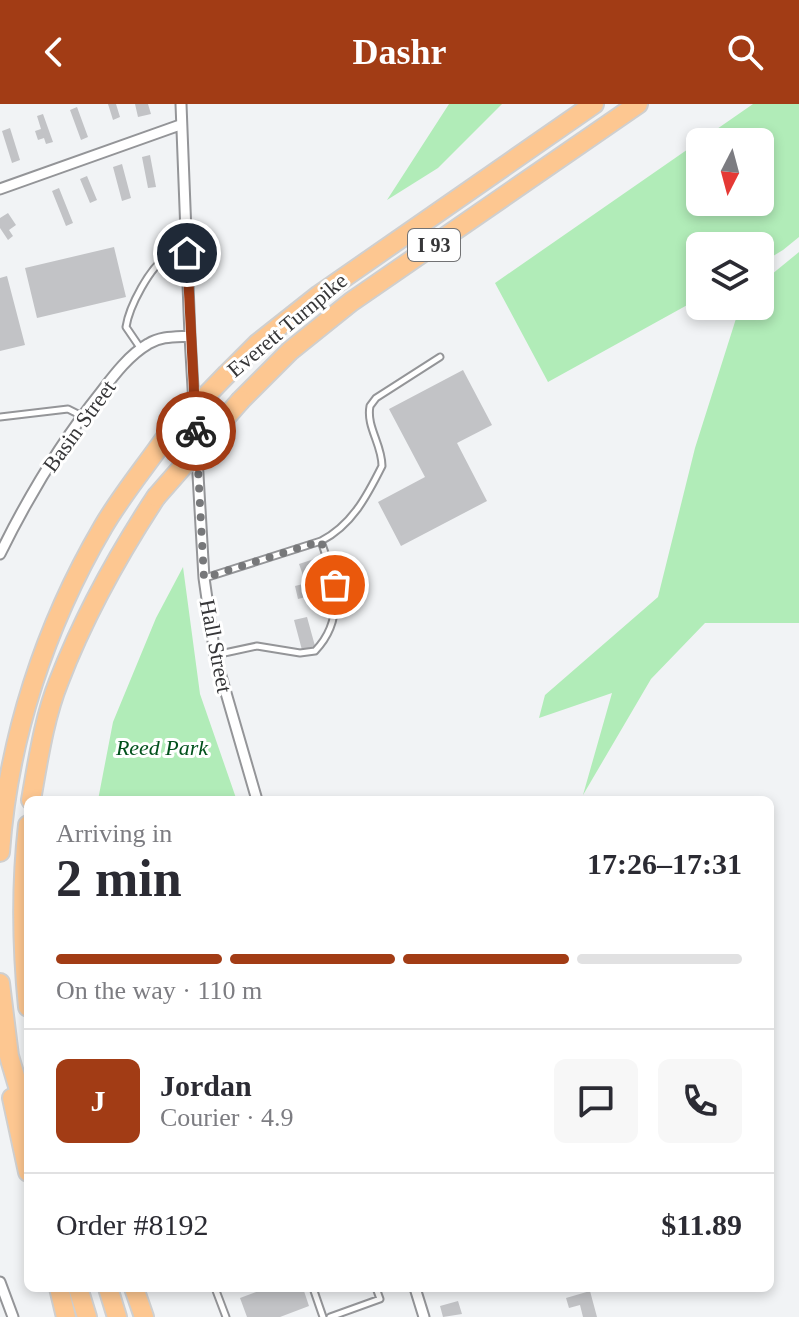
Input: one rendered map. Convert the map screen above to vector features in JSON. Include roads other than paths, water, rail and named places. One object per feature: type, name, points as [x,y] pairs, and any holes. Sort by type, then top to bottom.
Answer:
[{"type":"highway","points":[[531,147],[582,104]]},
{"type":"highway","name":"Everett Turnpike","points":[[0,852],[16,743],[44,653],[68,594],[105,524],[166,437],[257,344],[319,295],[594,104]]},
{"type":"highway","name":"Everett Turnpike","points":[[32,796],[40,750],[58,684],[89,611],[156,497],[241,400],[290,351],[351,302],[638,104]]},
{"type":"highway","points":[[44,796],[58,684]]},
{"type":"highway","points":[[24,857],[24,956]]},
{"type":"highway","points":[[0,983],[16,1126],[24,1157]]},
{"type":"highway","points":[[9,1056],[24,1107]]},
{"type":"highway","points":[[60,1292],[66,1317]]},
{"type":"highway","points":[[79,1292],[87,1317]]},
{"type":"highway","points":[[109,1292],[117,1317]]},
{"type":"highway","points":[[135,1292],[144,1317]]},
{"type":"street","name":"Hall Street","points":[[181,104],[204,578],[215,655],[256,796]]},
{"type":"street","points":[[0,189],[180,125]]},
{"type":"street","name":"Basin Street","points":[[0,554],[36,487],[82,416],[110,380],[141,349],[160,339],[190,336]]},
{"type":"street","points":[[0,1282],[13,1317]]},
{"type":"street","points":[[416,1292],[424,1317]]},
{"type":"lane","points":[[141,349],[126,327],[129,312],[157,264],[170,254],[187,253]]},
{"type":"lane","points":[[204,578],[321,541],[338,532],[348,522],[382,466],[382,456],[370,425],[370,406],[376,398],[440,357]]},
{"type":"lane","points":[[0,417],[68,409],[82,416]]},
{"type":"lane","points":[[215,655],[257,646],[306,654],[322,645],[335,608],[336,595],[321,541]]},
{"type":"lane","points":[[217,1292],[226,1317]]},
{"type":"lane","points":[[314,1292],[323,1317]]},
{"type":"lane","points":[[330,1317],[380,1299],[377,1292]]},
{"type":"park label","name":"Reed Park","points":[[162,747]]}]
